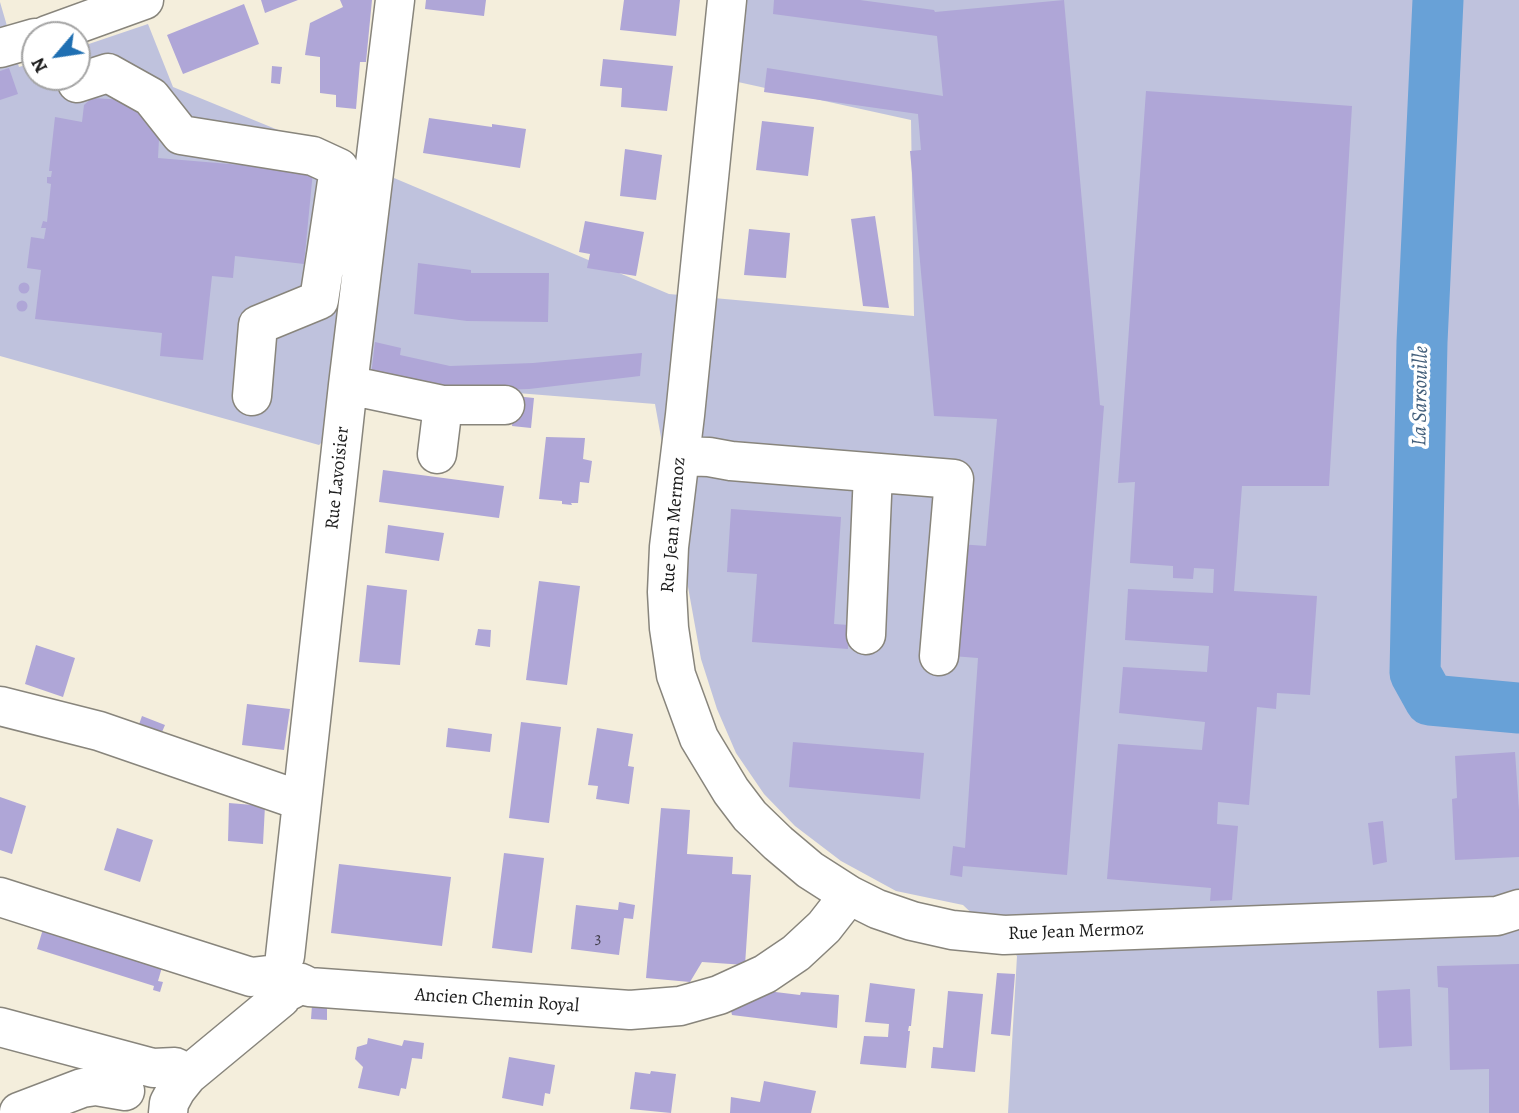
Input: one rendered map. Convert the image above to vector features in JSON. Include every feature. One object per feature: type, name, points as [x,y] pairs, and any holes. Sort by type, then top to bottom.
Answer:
[{"type":"street","points":[[86,21],[144,0]]},
{"type":"street","name":"Rue Lavoisier","points":[[282,973],[348,385],[395,0]]},
{"type":"street","name":"Rue Jean Mermoz","points":[[727,0],[669,547],[667,592],[676,675],[699,738],[731,791],[750,816],[810,870],[849,895],[877,909],[912,921],[952,930],[1004,935],[1497,916],[1519,909]]},
{"type":"street","points":[[0,48],[21,42]]},
{"type":"street","points":[[91,78],[108,73],[151,97],[181,135],[313,156],[339,168],[319,300],[258,325],[252,396]]},
{"type":"street","points":[[326,255],[364,257]]},
{"type":"street","points":[[348,385],[443,405],[505,405]]},
{"type":"street","points":[[438,454],[443,405]]},
{"type":"street","points":[[680,456],[954,479],[939,656]]},
{"type":"street","points":[[866,635],[873,473]]},
{"type":"street","points":[[0,706],[99,731],[302,801]]},
{"type":"street","points":[[52,886],[268,958],[282,973],[281,998],[155,1078],[90,1113]]},
{"type":"street","name":"Ancien Chemin Royal","points":[[282,973],[309,987],[630,1010],[680,1006],[719,995],[765,974],[796,953],[824,927],[849,895]]},
{"type":"street","points":[[0,897],[251,977],[282,973]]},
{"type":"street","points":[[0,1027],[155,1078],[176,1090],[169,1103],[168,1113]]},
{"type":"street","points":[[19,1112],[82,1088],[155,1078]]},
{"type":"shaded area","points":[[744,0],[1519,0],[1519,1113],[1008,1113],[1017,956],[963,905],[896,891],[841,861],[795,826],[764,794],[736,753],[717,709],[701,659],[655,404],[517,393],[370,397],[319,445],[0,356],[0,2],[21,66],[21,91],[91,91],[91,43],[148,24],[173,87],[669,294],[914,316],[911,120],[738,82]]},
{"type":"building","points":[[261,0],[298,0],[265,13]]},
{"type":"building","points":[[340,0],[372,0],[366,62],[360,62],[356,109],[336,107],[336,95],[320,93],[320,57],[305,55],[310,23],[343,7]]},
{"type":"building","points":[[426,0],[486,0],[484,16],[425,9]]},
{"type":"building","points":[[624,0],[680,0],[676,36],[620,30]]},
{"type":"building","points":[[774,0],[860,0],[935,12],[1064,0],[1100,405],[1104,406],[1067,875],[963,866],[962,877],[950,875],[953,846],[965,848],[978,658],[952,656],[959,544],[986,546],[997,419],[934,416],[910,151],[921,150],[918,114],[764,92],[767,68],[943,96],[937,36],[773,14]]},
{"type":"building","points":[[244,4],[259,44],[183,74],[167,35]]},
{"type":"building","points":[[603,59],[673,66],[667,111],[621,107],[622,88],[600,86]]},
{"type":"building","points":[[272,66],[282,67],[280,84],[271,83]]},
{"type":"building","points":[[9,68],[18,94],[0,100],[0,71]]},
{"type":"building","points":[[1146,91],[1352,106],[1329,486],[1242,486],[1234,591],[1317,596],[1310,695],[1277,693],[1276,709],[1257,707],[1249,805],[1218,802],[1217,824],[1238,826],[1232,900],[1210,901],[1211,888],[1107,879],[1118,744],[1202,750],[1205,722],[1119,713],[1123,667],[1207,672],[1209,646],[1125,640],[1128,589],[1213,593],[1214,569],[1194,568],[1193,579],[1173,578],[1173,566],[1130,563],[1135,482],[1118,483]]},
{"type":"building","points":[[92,98],[126,100],[145,110],[144,121],[159,139],[158,158],[313,171],[304,264],[235,256],[233,278],[212,276],[203,360],[160,356],[162,333],[35,319],[41,270],[27,268],[31,237],[44,239],[46,228],[41,228],[43,221],[47,222],[51,184],[47,183],[47,177],[51,177],[52,171],[49,171],[55,117],[82,122],[84,105]]},
{"type":"building","points":[[429,118],[526,129],[520,168],[423,153]]},
{"type":"building","points":[[762,121],[814,127],[808,176],[756,170]]},
{"type":"building","points":[[625,149],[662,155],[656,200],[620,196]]},
{"type":"building","points":[[875,216],[889,308],[863,306],[851,219]]},
{"type":"building","points":[[585,221],[644,232],[636,276],[587,268],[590,254],[579,252]]},
{"type":"building","points":[[749,229],[790,233],[786,278],[744,275]]},
{"type":"building","points":[[418,263],[471,270],[471,273],[549,273],[548,322],[467,321],[414,314]]},
{"type":"building","points":[[24,282],[30,288],[24,294],[18,288]]},
{"type":"building","points":[[22,301],[26,302],[26,310],[22,311],[18,310],[17,306],[18,302]]},
{"type":"building","points":[[375,342],[401,348],[400,355],[450,366],[533,363],[642,353],[640,376],[529,389],[449,392],[371,376]]},
{"type":"building","points":[[515,396],[534,398],[531,428],[512,426]]},
{"type":"building","points":[[546,437],[585,438],[583,459],[592,461],[589,483],[580,482],[578,503],[562,504],[562,501],[539,499]]},
{"type":"building","points":[[383,470],[504,486],[499,518],[379,502]]},
{"type":"building","points":[[731,509],[841,517],[834,624],[849,625],[848,649],[752,642],[757,574],[727,572]]},
{"type":"building","points":[[388,525],[444,533],[439,561],[385,553]]},
{"type":"building","points":[[539,581],[580,586],[567,685],[526,680]]},
{"type":"building","points":[[367,585],[407,590],[400,665],[359,662]]},
{"type":"building","points":[[478,629],[491,630],[490,647],[475,645]]},
{"type":"building","points":[[36,645],[75,658],[63,697],[25,684]]},
{"type":"building","points":[[247,704],[290,709],[284,750],[242,745]]},
{"type":"building","points":[[142,716],[165,725],[159,739],[137,730]]},
{"type":"building","points":[[521,722],[561,727],[549,823],[509,818]]},
{"type":"building","points":[[448,728],[492,734],[490,752],[446,747]]},
{"type":"building","points":[[597,728],[633,734],[628,766],[634,767],[629,804],[596,799],[598,786],[588,785]]},
{"type":"building","points":[[793,742],[924,753],[920,799],[789,787]]},
{"type":"building","points":[[1515,752],[1519,857],[1455,860],[1452,799],[1457,798],[1455,756]]},
{"type":"building","points":[[0,797],[26,806],[12,854],[0,850]]},
{"type":"building","points":[[229,803],[265,806],[263,844],[228,841]]},
{"type":"building","points":[[661,808],[690,810],[687,854],[733,857],[732,874],[751,875],[745,965],[702,962],[690,982],[646,978]]},
{"type":"building","points":[[1383,821],[1387,862],[1373,865],[1368,823]]},
{"type":"building","points":[[117,828],[153,840],[140,882],[104,870]]},
{"type":"building","points":[[504,853],[544,858],[532,953],[492,948]]},
{"type":"building","points":[[339,864],[451,877],[442,946],[331,933]]},
{"type":"building","points":[[619,902],[635,905],[633,919],[624,918],[619,955],[571,949],[576,905],[618,910]]},
{"type":"building","points":[[43,929],[163,964],[158,981],[163,982],[160,992],[153,990],[154,986],[37,949]]},
{"type":"building","points":[[1519,964],[1519,1113],[1489,1113],[1489,1069],[1450,1070],[1448,988],[1438,987],[1437,966]]},
{"type":"building","points":[[997,973],[1015,974],[1010,1036],[991,1034]]},
{"type":"building","points":[[870,983],[915,989],[911,1026],[908,1031],[906,1068],[860,1064],[864,1036],[888,1037],[889,1024],[865,1022]]},
{"type":"building","points":[[1410,989],[1412,1046],[1379,1048],[1377,991]]},
{"type":"building","points":[[759,990],[800,995],[801,992],[839,995],[837,1028],[732,1015],[729,1002]]},
{"type":"building","points":[[948,991],[983,994],[975,1072],[931,1068],[933,1047],[943,1048]]},
{"type":"building","points":[[312,1005],[327,1006],[327,1020],[311,1019]]},
{"type":"building","points":[[368,1038],[402,1046],[404,1040],[424,1043],[422,1059],[412,1058],[406,1089],[401,1088],[399,1096],[358,1088],[363,1067],[355,1059],[357,1047],[367,1044]]},
{"type":"building","points":[[509,1057],[555,1065],[550,1094],[545,1093],[543,1106],[502,1098]]},
{"type":"building","points":[[651,1071],[676,1074],[671,1113],[630,1109],[635,1072],[650,1074]]},
{"type":"building","points":[[764,1081],[816,1091],[811,1113],[730,1113],[731,1097],[760,1102]]},
{"type":"waterway","name":"La Sarsouille","points":[[1438,0],[1422,342],[1415,673],[1430,700],[1519,708]]}]
